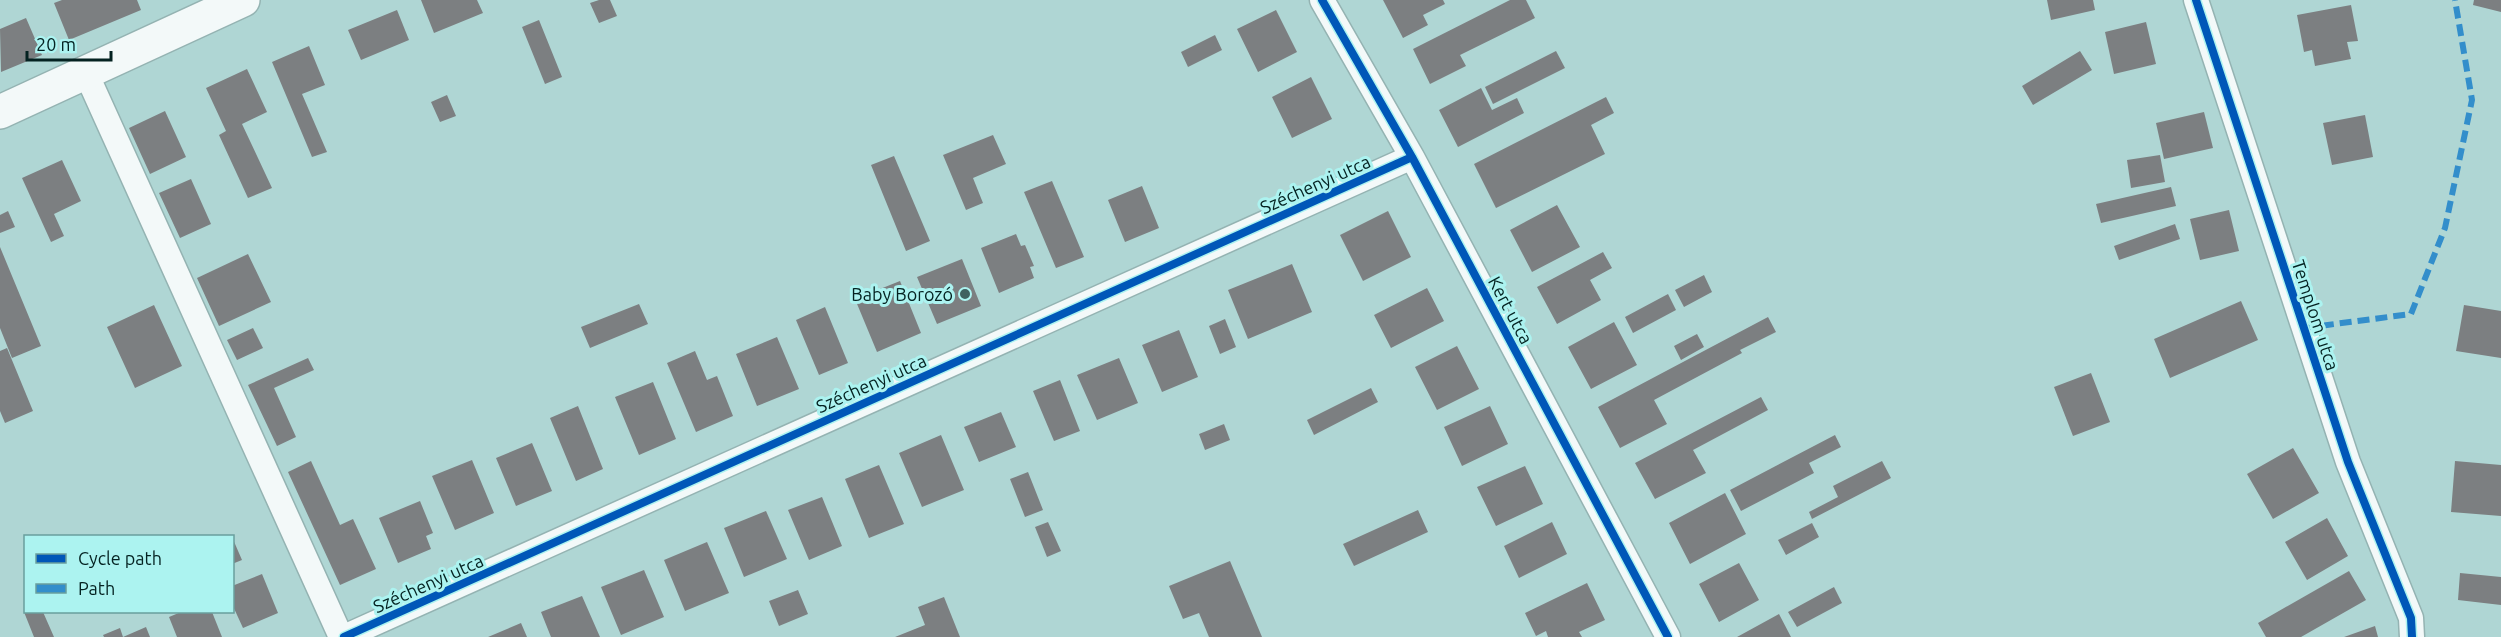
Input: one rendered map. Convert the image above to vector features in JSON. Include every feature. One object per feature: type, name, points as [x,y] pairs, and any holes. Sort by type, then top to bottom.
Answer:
[{"type":"main road","points":[[0,112],[243,0]]},
{"type":"street","name":"Kert utca","points":[[1322,0],[1412,157],[1668,637]]},
{"type":"street","name":"Templom utca","points":[[2196,0],[2348,462],[2411,618],[2412,637]]},
{"type":"street","points":[[86,73],[342,637]]},
{"type":"street","name":"Széchenyi utca","points":[[342,637],[1412,157]]},
{"type":"building","points":[[62,0],[137,0],[141,10],[69,40],[54,3]]},
{"type":"building","points":[[421,0],[477,0],[483,13],[434,33]]},
{"type":"building","points":[[610,0],[617,16],[599,23],[590,3]]},
{"type":"building","points":[[1383,0],[1443,0],[1445,4],[1423,15],[1428,25],[1403,38]]},
{"type":"building","points":[[1510,0],[1526,0],[1535,18],[1460,55],[1466,66],[1430,84],[1413,49]]},
{"type":"building","points":[[2047,0],[2093,0],[2095,10],[2051,20]]},
{"type":"building","points":[[2474,0],[2501,0],[2501,12],[2473,5]]},
{"type":"building","points":[[2351,5],[2358,41],[2347,42],[2351,59],[2315,66],[2312,50],[2304,52],[2297,15]]},
{"type":"building","points":[[397,10],[409,40],[361,60],[348,30]]},
{"type":"building","points":[[1276,10],[1297,52],[1258,72],[1237,29]]},
{"type":"building","points":[[26,18],[42,55],[1,72],[0,29]]},
{"type":"building","points":[[539,20],[562,77],[545,84],[522,27]]},
{"type":"building","points":[[2146,22],[2156,64],[2114,74],[2105,32]]},
{"type":"building","points":[[1215,35],[1222,50],[1188,67],[1181,52]]},
{"type":"building","points":[[309,46],[325,85],[302,94],[327,152],[312,157],[272,62]]},
{"type":"building","points":[[1556,51],[1565,68],[1493,104],[1485,87]]},
{"type":"building","points":[[2080,51],[2092,70],[2033,105],[2022,86]]},
{"type":"building","points":[[247,69],[267,112],[242,124],[272,188],[248,198],[219,135],[226,131],[206,88]]},
{"type":"building","points":[[1311,77],[1332,119],[1292,138],[1272,97]]},
{"type":"building","points":[[1481,88],[1492,110],[1517,98],[1524,113],[1458,147],[1439,110]]},
{"type":"building","points":[[447,95],[456,116],[440,122],[431,102]]},
{"type":"building","points":[[1606,97],[1614,113],[1591,125],[1605,154],[1496,208],[1474,164]]},
{"type":"building","points":[[165,111],[186,157],[150,174],[129,128]]},
{"type":"building","points":[[2204,112],[2213,148],[2164,159],[2156,123]]},
{"type":"building","points":[[2365,115],[2373,157],[2332,165],[2323,123]]},
{"type":"building","points":[[993,135],[1006,164],[973,178],[983,203],[966,210],[943,155]]},
{"type":"building","points":[[2160,155],[2165,182],[2131,188],[2127,160]]},
{"type":"building","points":[[894,156],[930,241],[906,251],[871,165]]},
{"type":"building","points":[[62,160],[81,201],[54,214],[64,236],[51,242],[22,178]]},
{"type":"building","points":[[191,179],[211,224],[180,238],[159,193]]},
{"type":"building","points":[[1052,181],[1084,257],[1056,268],[1024,192]]},
{"type":"building","points":[[1142,186],[1159,228],[1125,242],[1108,200]]},
{"type":"building","points":[[2171,187],[2176,206],[2101,223],[2096,204]]},
{"type":"building","points":[[1557,205],[1580,247],[1532,272],[1510,230]]},
{"type":"building","points":[[2229,210],[2239,251],[2200,260],[2190,219]]},
{"type":"building","points":[[8,211],[15,227],[0,233],[0,215]]},
{"type":"building","points":[[1388,211],[1411,257],[1363,281],[1340,235]]},
{"type":"building","points":[[2175,224],[2180,239],[2119,260],[2114,246]]},
{"type":"building","points":[[1016,234],[1021,246],[1025,245],[1034,266],[1030,267],[1034,278],[999,293],[981,248]]},
{"type":"building","points":[[0,247],[41,346],[12,358],[0,328]]},
{"type":"building","points":[[1603,252],[1612,268],[1590,280],[1601,300],[1557,324],[1537,287]]},
{"type":"building","points":[[248,254],[271,302],[219,326],[197,278]]},
{"type":"building","points":[[962,259],[981,306],[937,324],[917,277]]},
{"type":"building","points":[[1292,264],[1312,312],[1248,339],[1228,290]]},
{"type":"building","points":[[1704,275],[1712,292],[1684,307],[1675,290]]},
{"type":"building","points":[[900,281],[921,333],[877,352],[855,299]]},
{"type":"building","points":[[1427,288],[1444,321],[1391,348],[1374,315]]},
{"type":"building","points":[[1668,294],[1676,310],[1633,333],[1625,317]]},
{"type":"building","points":[[2241,301],[2258,340],[2170,378],[2154,339]]},
{"type":"building","points":[[639,304],[648,324],[590,348],[581,327]]},
{"type":"building","points":[[154,305],[182,366],[135,388],[107,327]]},
{"type":"building","points":[[2464,305],[2501,311],[2501,358],[2456,351]]},
{"type":"building","points":[[825,307],[848,363],[819,375],[796,320]]},
{"type":"building","points":[[1768,317],[1776,332],[1740,350],[1742,353],[1654,400],[1667,424],[1620,448],[1598,407]]},
{"type":"building","points":[[1225,319],[1236,347],[1220,354],[1209,326]]},
{"type":"building","points":[[1614,322],[1637,365],[1591,389],[1568,347]]},
{"type":"building","points":[[253,328],[263,348],[237,360],[227,340]]},
{"type":"building","points":[[1179,330],[1198,377],[1162,392],[1142,345]]},
{"type":"building","points":[[1697,334],[1704,347],[1681,360],[1674,346]]},
{"type":"building","points":[[777,337],[799,389],[757,406],[736,354]]},
{"type":"building","points":[[1457,346],[1479,389],[1437,410],[1415,367]]},
{"type":"building","points":[[7,348],[33,411],[5,423],[0,411],[0,351]]},
{"type":"building","points":[[695,351],[707,380],[717,376],[733,416],[696,432],[667,363]]},
{"type":"building","points":[[308,358],[314,370],[274,388],[296,437],[277,446],[248,385]]},
{"type":"building","points":[[1119,358],[1138,403],[1097,420],[1077,375]]},
{"type":"building","points":[[2091,373],[2110,422],[2073,436],[2054,387]]},
{"type":"building","points":[[1060,380],[1080,431],[1054,441],[1033,391]]},
{"type":"building","points":[[653,382],[676,439],[639,455],[615,397]]},
{"type":"building","points":[[1371,388],[1378,402],[1314,435],[1307,420]]},
{"type":"building","points":[[1761,397],[1768,410],[1693,450],[1706,473],[1655,499],[1635,463]]},
{"type":"building","points":[[578,406],[603,469],[576,481],[550,418]]},
{"type":"building","points":[[1490,406],[1508,444],[1462,466],[1444,427]]},
{"type":"building","points":[[1001,412],[1016,447],[979,462],[964,427]]},
{"type":"building","points":[[1224,424],[1230,440],[1205,450],[1199,434]]},
{"type":"building","points":[[941,435],[964,490],[922,507],[899,453]]},
{"type":"building","points":[[1835,435],[1841,447],[1809,463],[1814,473],[1741,511],[1730,490]]},
{"type":"building","points":[[532,443],[552,491],[516,506],[496,458]]},
{"type":"building","points":[[2293,448],[2319,493],[2273,519],[2247,474]]},
{"type":"building","points":[[472,460],[494,513],[455,530],[432,476]]},
{"type":"building","points":[[311,461],[340,525],[353,519],[376,569],[340,585],[288,472]]},
{"type":"building","points":[[1882,461],[1891,478],[1812,519],[1809,512],[1838,497],[1833,486]]},
{"type":"building","points":[[2455,461],[2501,465],[2501,516],[2451,512]]},
{"type":"building","points":[[879,465],[904,524],[869,538],[845,479]]},
{"type":"building","points":[[1525,466],[1543,504],[1496,526],[1477,487]]},
{"type":"building","points":[[1028,472],[1043,510],[1025,517],[1010,479]]},
{"type":"building","points":[[1725,493],[1746,534],[1690,564],[1669,523]]},
{"type":"building","points":[[822,497],[842,546],[809,560],[788,510]]},
{"type":"building","points":[[420,501],[433,533],[426,536],[431,549],[398,563],[379,518]]},
{"type":"building","points":[[1418,510],[1428,532],[1354,566],[1343,544]]},
{"type":"building","points":[[766,511],[787,559],[744,577],[724,528]]},
{"type":"building","points":[[2327,518],[2348,556],[2307,580],[2285,542]]},
{"type":"building","points":[[1048,522],[1061,551],[1047,557],[1035,527]]},
{"type":"building","points":[[1552,522],[1567,554],[1519,578],[1504,546]]},
{"type":"building","points":[[1812,523],[1819,537],[1786,555],[1778,540]]},
{"type":"building","points":[[234,542],[242,560],[234,563]]},
{"type":"building","points":[[707,542],[729,593],[685,611],[664,560]]},
{"type":"building","points":[[1230,561],[1262,637],[1209,637],[1199,613],[1183,619],[1169,586]]},
{"type":"building","points":[[1739,563],[1759,600],[1719,622],[1699,584]]},
{"type":"building","points":[[644,570],[664,617],[621,635],[601,587]]},
{"type":"building","points":[[2349,571],[2366,600],[2301,637],[2266,637],[2258,623]]},
{"type":"building","points":[[2460,573],[2501,577],[2501,605],[2458,600]]},
{"type":"building","points":[[262,574],[278,613],[243,628],[234,608],[234,585]]},
{"type":"building","points":[[1587,583],[1605,620],[1579,632],[1582,637],[1548,637],[1546,631],[1536,636],[1525,613]]},
{"type":"building","points":[[1834,587],[1842,603],[1797,627],[1788,612]]},
{"type":"building","points":[[798,590],[808,614],[779,626],[769,601]]},
{"type":"building","points":[[582,596],[600,637],[551,637],[541,612]]},
{"type":"building","points":[[944,597],[960,637],[895,637],[925,625],[918,607]]},
{"type":"building","points":[[24,613],[43,613],[54,637],[34,637]]},
{"type":"building","points":[[179,613],[212,613],[222,637],[177,637],[169,617]]},
{"type":"building","points":[[1779,614],[1791,637],[1737,637]]},
{"type":"building","points":[[521,623],[527,637],[488,637]]},
{"type":"building","points":[[2375,626],[2378,637],[2344,637]]},
{"type":"building","points":[[146,627],[150,637],[123,637]]},
{"type":"building","points":[[120,628],[123,637],[104,637],[103,635]]},
{"type":"marked path","points":[[2304,328],[2411,314],[2445,228],[2472,100],[2455,0]]},
{"type":"cycle path","points":[[1322,0],[1412,157],[1668,637]]},
{"type":"cycle path","points":[[2196,0],[2348,462],[2411,618],[2412,637]]},
{"type":"cycle path","points":[[344,637],[1412,157]]},
{"type":"place","name":"Baby Borozó","points":[[965,294]]}]
